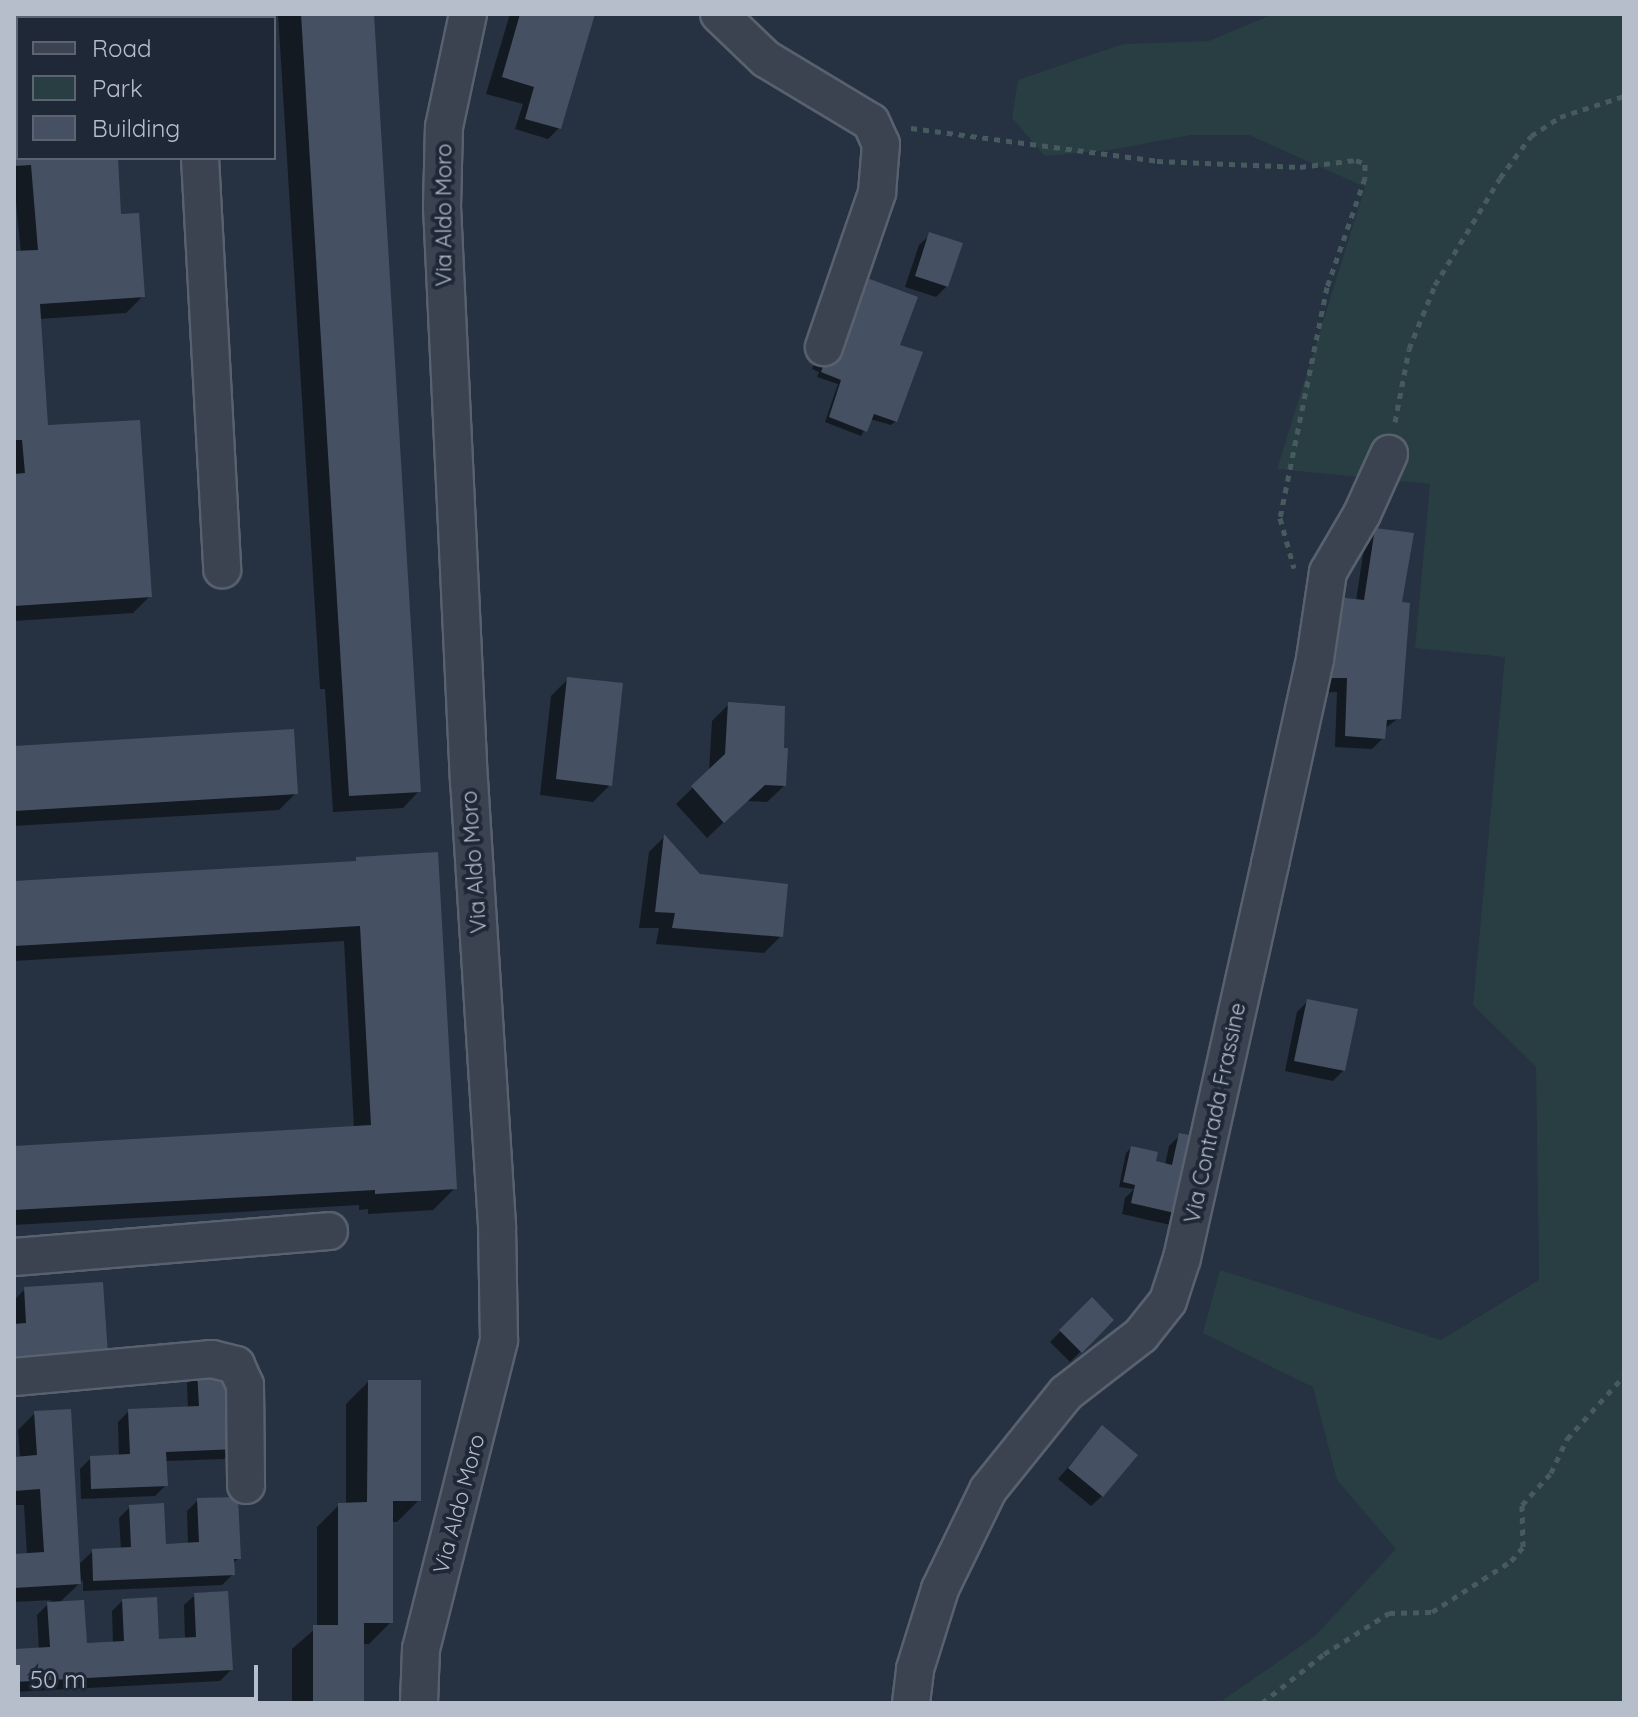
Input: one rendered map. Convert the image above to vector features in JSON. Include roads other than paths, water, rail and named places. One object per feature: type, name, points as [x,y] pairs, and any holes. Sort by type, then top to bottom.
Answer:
[{"type":"street","name":"Via Aldo Moro","points":[[419,1703],[421,1649],[499,1340],[497,1225],[469,783],[442,207],[444,127],[468,14]]},
{"type":"street","points":[[719,14],[766,59],[871,122],[881,144],[877,193],[824,347]]},
{"type":"street","points":[[200,160],[222,569]]},
{"type":"street","name":"Via Contrada Frassine","points":[[911,1703],[915,1669],[940,1589],[988,1490],[1066,1393],[1141,1335],[1168,1301],[1189,1229],[1315,659],[1328,572],[1362,514],[1389,454]]},
{"type":"street","points":[[14,1257],[329,1231]]},
{"type":"street","points":[[14,1377],[212,1359],[236,1365],[245,1385],[246,1485]]}]
